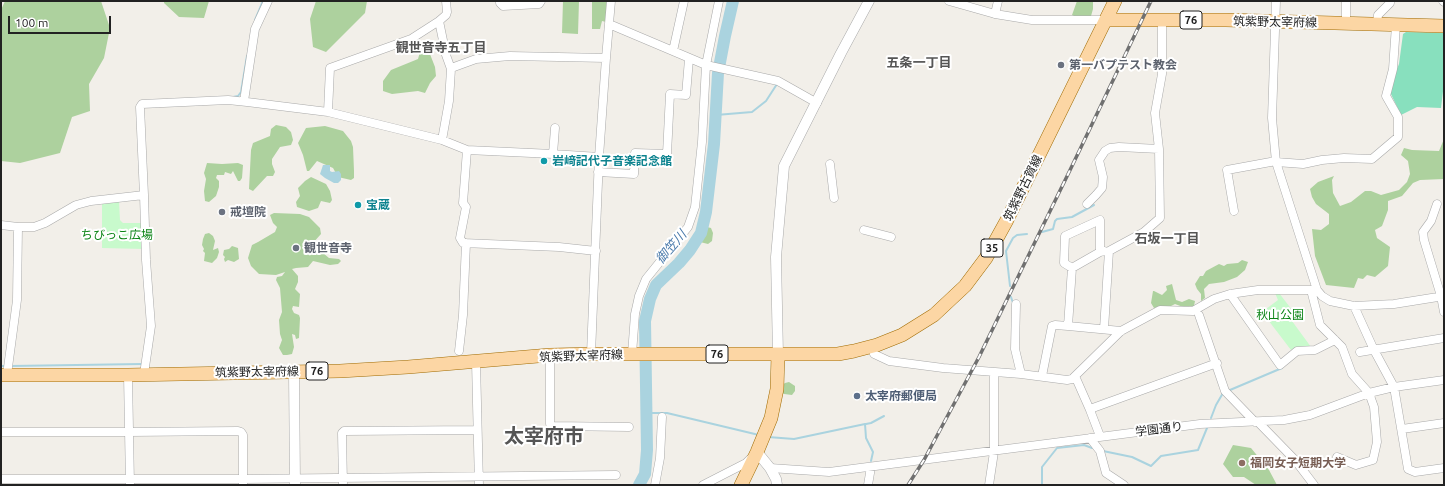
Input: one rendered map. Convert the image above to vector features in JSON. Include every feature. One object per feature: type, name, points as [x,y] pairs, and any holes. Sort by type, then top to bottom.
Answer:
[{"type":"main road","name":"筑紫野古賀線","points":[[778,354],[838,354],[854,352],[872,346],[902,334],[934,315],[965,286],[986,258],[1004,225],[1115,1]]},
{"type":"main road","name":"筑紫野太宰府線","points":[[1106,20],[1162,19],[1444,26]]},
{"type":"main road","name":"筑紫野太宰府線","points":[[6,370],[128,375],[294,371],[385,368],[550,356],[632,354]]},
{"type":"main road","name":"76","points":[[632,354],[778,354]]},
{"type":"main road","points":[[741,485],[771,418],[777,389],[778,354]]},
{"type":"street","points":[[244,101],[255,29],[268,1]]},
{"type":"street","points":[[328,112],[330,68],[411,39],[446,15],[446,1]]},
{"type":"street","points":[[500,1],[503,6],[539,4],[541,1]]},
{"type":"street","points":[[591,354],[598,172],[611,1]]},
{"type":"street","points":[[673,51],[684,1]]},
{"type":"street","points":[[632,354],[635,314],[639,296],[646,279],[688,227],[695,207],[708,65],[719,1]]},
{"type":"street","points":[[778,354],[776,257],[783,169],[788,156],[869,1]]},
{"type":"street","points":[[949,1],[995,14],[1032,20],[1106,20]]},
{"type":"street","points":[[995,14],[998,1]]},
{"type":"street","points":[[1276,1],[1272,118],[1276,162],[1314,290],[1320,325],[1342,347],[1352,374],[1370,393],[1374,407],[1377,442],[1373,460],[1356,465],[1337,457]]},
{"type":"street","points":[[1346,1],[1346,23]]},
{"type":"street","points":[[1377,24],[1378,15],[1390,3],[1390,1]]},
{"type":"street","points":[[1072,268],[1144,232],[1160,218],[1159,149],[1155,113],[1162,74],[1162,19]]},
{"type":"street","points":[[439,21],[451,70],[449,101],[442,140]]},
{"type":"street","points":[[609,24],[690,59],[726,70],[778,81],[817,103]]},
{"type":"street","points":[[1234,211],[1227,170],[1276,162],[1303,164],[1322,160],[1344,158],[1372,159],[1398,137],[1398,118],[1386,96],[1393,69],[1396,25]]},
{"type":"street","points":[[451,70],[472,60],[503,57],[606,58]]},
{"type":"street","points":[[598,172],[634,174],[635,153],[667,154],[670,94],[686,95],[690,59]]},
{"type":"street","points":[[144,374],[151,326],[146,260],[140,107],[142,104],[228,100],[244,101],[328,112],[442,140],[467,150],[599,157]]},
{"type":"street","points":[[553,154],[555,128]]},
{"type":"street","points":[[1087,204],[1102,188],[1103,177],[1099,160],[1105,151],[1110,148],[1119,147],[1159,149]]},
{"type":"street","points":[[467,150],[463,203],[466,207],[460,238],[463,243],[559,247],[596,251]]},
{"type":"street","points":[[830,164],[834,198]]},
{"type":"street","points":[[1,224],[18,227],[40,226],[76,205],[91,201],[144,195]]},
{"type":"street","points":[[1437,204],[1431,221],[1424,232],[1424,240],[1442,296],[1444,312]]},
{"type":"street","points":[[1072,268],[1064,263],[1065,236],[1100,220],[1104,251],[1104,329]]},
{"type":"street","points":[[6,370],[17,300],[18,227]]},
{"type":"street","points":[[864,230],[891,237]]},
{"type":"street","points":[[459,351],[463,315],[466,243]]},
{"type":"street","points":[[1068,326],[1072,268]]},
{"type":"street","points":[[872,346],[874,354],[889,361],[943,368],[1042,376],[1067,380],[1072,379],[1121,331],[1160,310],[1193,311],[1214,299],[1230,294],[1258,290],[1314,290],[1330,301],[1354,306],[1394,304],[1442,296]]},
{"type":"street","points":[[1230,294],[1280,365],[1297,351],[1315,350],[1334,340]]},
{"type":"street","points":[[1016,304],[1015,349],[1020,374]]},
{"type":"street","points":[[1354,306],[1374,350],[1394,387],[1408,467],[1410,471],[1415,472],[1444,468]]},
{"type":"street","points":[[1199,314],[1225,390],[1295,460],[1314,485]]},
{"type":"street","points":[[1042,376],[1052,326],[1055,325],[1121,331]]},
{"type":"street","points":[[1360,352],[1444,338]]},
{"type":"street","points":[[550,356],[550,424],[553,426],[629,427]]},
{"type":"street","points":[[476,362],[478,481]]},
{"type":"street","points":[[1090,409],[1217,363]]},
{"type":"street","points":[[294,371],[295,482]]},
{"type":"street","points":[[989,485],[994,452],[994,372]]},
{"type":"street","points":[[128,375],[130,481]]},
{"type":"street","points":[[1075,376],[1100,436]]},
{"type":"street","name":"学園通り","points":[[770,468],[829,472],[994,452],[1100,436],[1200,424],[1284,420],[1310,415],[1370,393],[1394,387],[1444,380]]},
{"type":"street","points":[[655,485],[660,458],[662,417]]},
{"type":"street","points":[[1402,429],[1444,423]]},
{"type":"street","points":[[343,481],[342,433],[344,430],[477,430]]},
{"type":"street","points":[[1,432],[238,431],[243,435],[243,482]]},
{"type":"street","points":[[1090,438],[1100,451],[1106,473],[1124,485]]},
{"type":"street","points":[[762,441],[770,468],[776,478],[777,485]]},
{"type":"street","points":[[703,485],[746,463],[762,441]]},
{"type":"street","points":[[868,485],[871,467]]},
{"type":"street","points":[[1,479],[243,482],[478,481],[616,474]]},
{"type":"green space","points":[[5,1],[101,1],[110,28],[104,58],[89,84],[90,111],[72,117],[60,153],[20,163],[1,161],[1,10]]},
{"type":"green space","points":[[164,1],[209,1],[204,18],[179,17],[164,3]]},
{"type":"green space","points":[[316,1],[367,1],[365,13],[326,52],[313,47],[310,19]]},
{"type":"green space","points":[[563,1],[579,1],[578,34],[562,33]]},
{"type":"green space","points":[[592,1],[607,1],[606,22],[602,21],[600,29],[592,29]]},
{"type":"green space","points":[[1077,1],[1093,1],[1091,16],[1072,15]]},
{"type":"green space","points":[[1406,32],[1444,33],[1444,83],[1441,108],[1417,107],[1401,115],[1390,92],[1399,64],[1403,34]]},
{"type":"green space","points":[[428,49],[435,67],[436,76],[430,83],[425,93],[418,91],[392,94],[383,91],[383,81],[391,70],[418,59],[420,52]]},
{"type":"green space","points":[[276,125],[286,127],[291,132],[293,140],[291,145],[280,147],[272,159],[275,172],[273,176],[267,176],[253,191],[249,189],[251,150],[253,143],[270,136],[271,129]]},
{"type":"green space","points":[[325,126],[343,131],[351,141],[353,147],[354,178],[351,180],[338,177],[333,168],[317,161],[309,171],[307,171],[298,143],[306,128]]},
{"type":"green space","points":[[1444,139],[1444,179],[1420,180],[1413,183],[1402,196],[1388,201],[1388,210],[1382,226],[1375,230],[1377,238],[1390,247],[1388,266],[1375,277],[1367,275],[1363,279],[1358,278],[1354,288],[1326,285],[1315,256],[1312,229],[1321,230],[1329,224],[1329,214],[1316,204],[1310,189],[1318,182],[1334,176],[1332,180],[1333,193],[1340,206],[1351,202],[1365,191],[1371,191],[1381,195],[1399,190],[1407,182],[1410,174],[1408,161],[1401,155],[1404,148],[1412,150],[1439,151]]},
{"type":"green space","points":[[207,163],[238,163],[243,165],[242,178],[240,181],[238,181],[233,171],[231,174],[225,172],[224,175],[217,175],[216,178],[219,181],[219,187],[216,196],[209,202],[205,201],[204,191],[206,179],[204,173]]},
{"type":"green space","points":[[311,177],[326,184],[330,191],[332,200],[330,203],[321,201],[318,208],[309,211],[297,207],[296,202],[300,196],[298,188]]},
{"type":"green space","name":"ちびっこ広場","points":[[119,201],[120,220],[123,223],[144,223],[144,249],[102,248],[102,202]]},
{"type":"green space","points":[[274,213],[300,214],[309,217],[320,228],[321,234],[312,244],[308,246],[308,249],[315,253],[323,253],[329,258],[339,259],[341,261],[338,264],[330,265],[313,261],[308,267],[292,269],[298,276],[298,282],[295,289],[300,294],[299,307],[293,306],[292,309],[294,313],[299,315],[300,318],[299,338],[296,339],[295,335],[292,334],[294,347],[292,354],[287,355],[283,355],[279,348],[282,340],[279,320],[282,312],[280,288],[276,280],[277,277],[282,276],[285,272],[276,275],[259,274],[251,266],[248,258],[252,245],[275,232],[277,227],[273,223],[270,215]]},
{"type":"green space","points":[[705,224],[707,227],[711,228],[713,233],[712,241],[708,244],[700,242],[697,237],[697,233],[703,231]]},
{"type":"green space","points":[[209,233],[213,236],[215,241],[213,250],[218,248],[219,252],[217,258],[212,263],[204,261],[205,253],[202,245],[205,234]]},
{"type":"green space","points":[[232,246],[238,248],[239,259],[234,262],[228,260],[225,262],[225,257],[223,255],[224,250],[229,249]]},
{"type":"green space","points":[[1242,260],[1248,262],[1245,270],[1237,277],[1224,282],[1209,284],[1204,289],[1205,298],[1201,301],[1201,294],[1195,284],[1200,276],[1203,276],[1206,271],[1219,264],[1224,266],[1227,264],[1238,263]]},
{"type":"green space","points":[[1172,284],[1176,300],[1182,302],[1189,299],[1195,301],[1194,306],[1183,307],[1175,304],[1167,308],[1163,306],[1154,308],[1151,303],[1153,291],[1162,295],[1167,290],[1166,286]]},
{"type":"green space","name":"秋山公園","points":[[1275,293],[1279,293],[1296,315],[1292,321],[1311,347],[1296,348],[1291,350],[1262,312],[1278,300]]},
{"type":"green space","points":[[789,382],[795,386],[795,391],[792,395],[781,392],[780,387]]},
{"type":"green space","name":"福岡女子短期大学","points":[[1233,445],[1251,448],[1269,470],[1277,485],[1256,485],[1244,477],[1233,477],[1223,464]]},
{"type":"water","points":[[323,165],[330,165],[330,171],[332,172],[339,171],[341,174],[341,180],[338,183],[334,183],[320,174]]},
{"type":"waterway","points":[[255,20],[263,1]]},
{"type":"waterway","name":"御笠川","points":[[639,485],[645,474],[647,450],[645,321],[650,299],[656,285],[679,263],[701,233],[706,212],[714,144],[718,73],[733,1]]},
{"type":"waterway","points":[[233,97],[238,96],[241,92],[247,56]]},
{"type":"waterway","points":[[716,115],[752,112],[766,101],[777,84]]},
{"type":"waterway","points":[[1042,232],[1053,229],[1057,219],[1072,217],[1094,205]]},
{"type":"waterway","points":[[1010,286],[1006,251],[1013,238],[1017,235],[1027,234]]},
{"type":"waterway","points":[[1011,297],[1013,303]]},
{"type":"waterway","points":[[11,366],[142,364]]},
{"type":"waterway","points":[[1,366],[7,366]]},
{"type":"waterway","points":[[1230,390],[1282,368]]},
{"type":"waterway","points":[[1211,418],[1223,393]]},
{"type":"waterway","points":[[647,413],[667,413],[759,435]]},
{"type":"waterway","points":[[866,424],[884,416]]},
{"type":"waterway","points":[[768,437],[794,439],[865,424],[866,438],[873,452],[871,461]]},
{"type":"waterway","points":[[1103,451],[1132,457],[1151,466],[1161,456],[1198,450],[1207,428]]},
{"type":"waterway","points":[[1042,485],[1042,467],[1057,448],[1084,445],[1092,448]]},
{"type":"railway","points":[[908,485],[924,460],[979,357],[1151,1]]},
{"type":"place","name":"第一バプテスト教会","points":[[1061,65]]},
{"type":"place","name":"岩﨑記代子音楽記念館","points":[[544,161]]},
{"type":"place","name":"宝蔵","points":[[358,205]]},
{"type":"place","name":"戒壇院","points":[[222,212]]},
{"type":"place","name":"観世音寺","points":[[296,248]]},
{"type":"place","name":"太宰府郵便局","points":[[857,396]]},
{"type":"place","name":"福岡女子短期大学","points":[[1242,463]]},
{"type":"district","name":"観世音寺五丁目","points":[[441,48]]},
{"type":"district","name":"五条一丁目","points":[[919,63]]},
{"type":"district","name":"石坂一丁目","points":[[1167,239]]},
{"type":"district","name":"太宰府市","points":[[544,436]]}]
